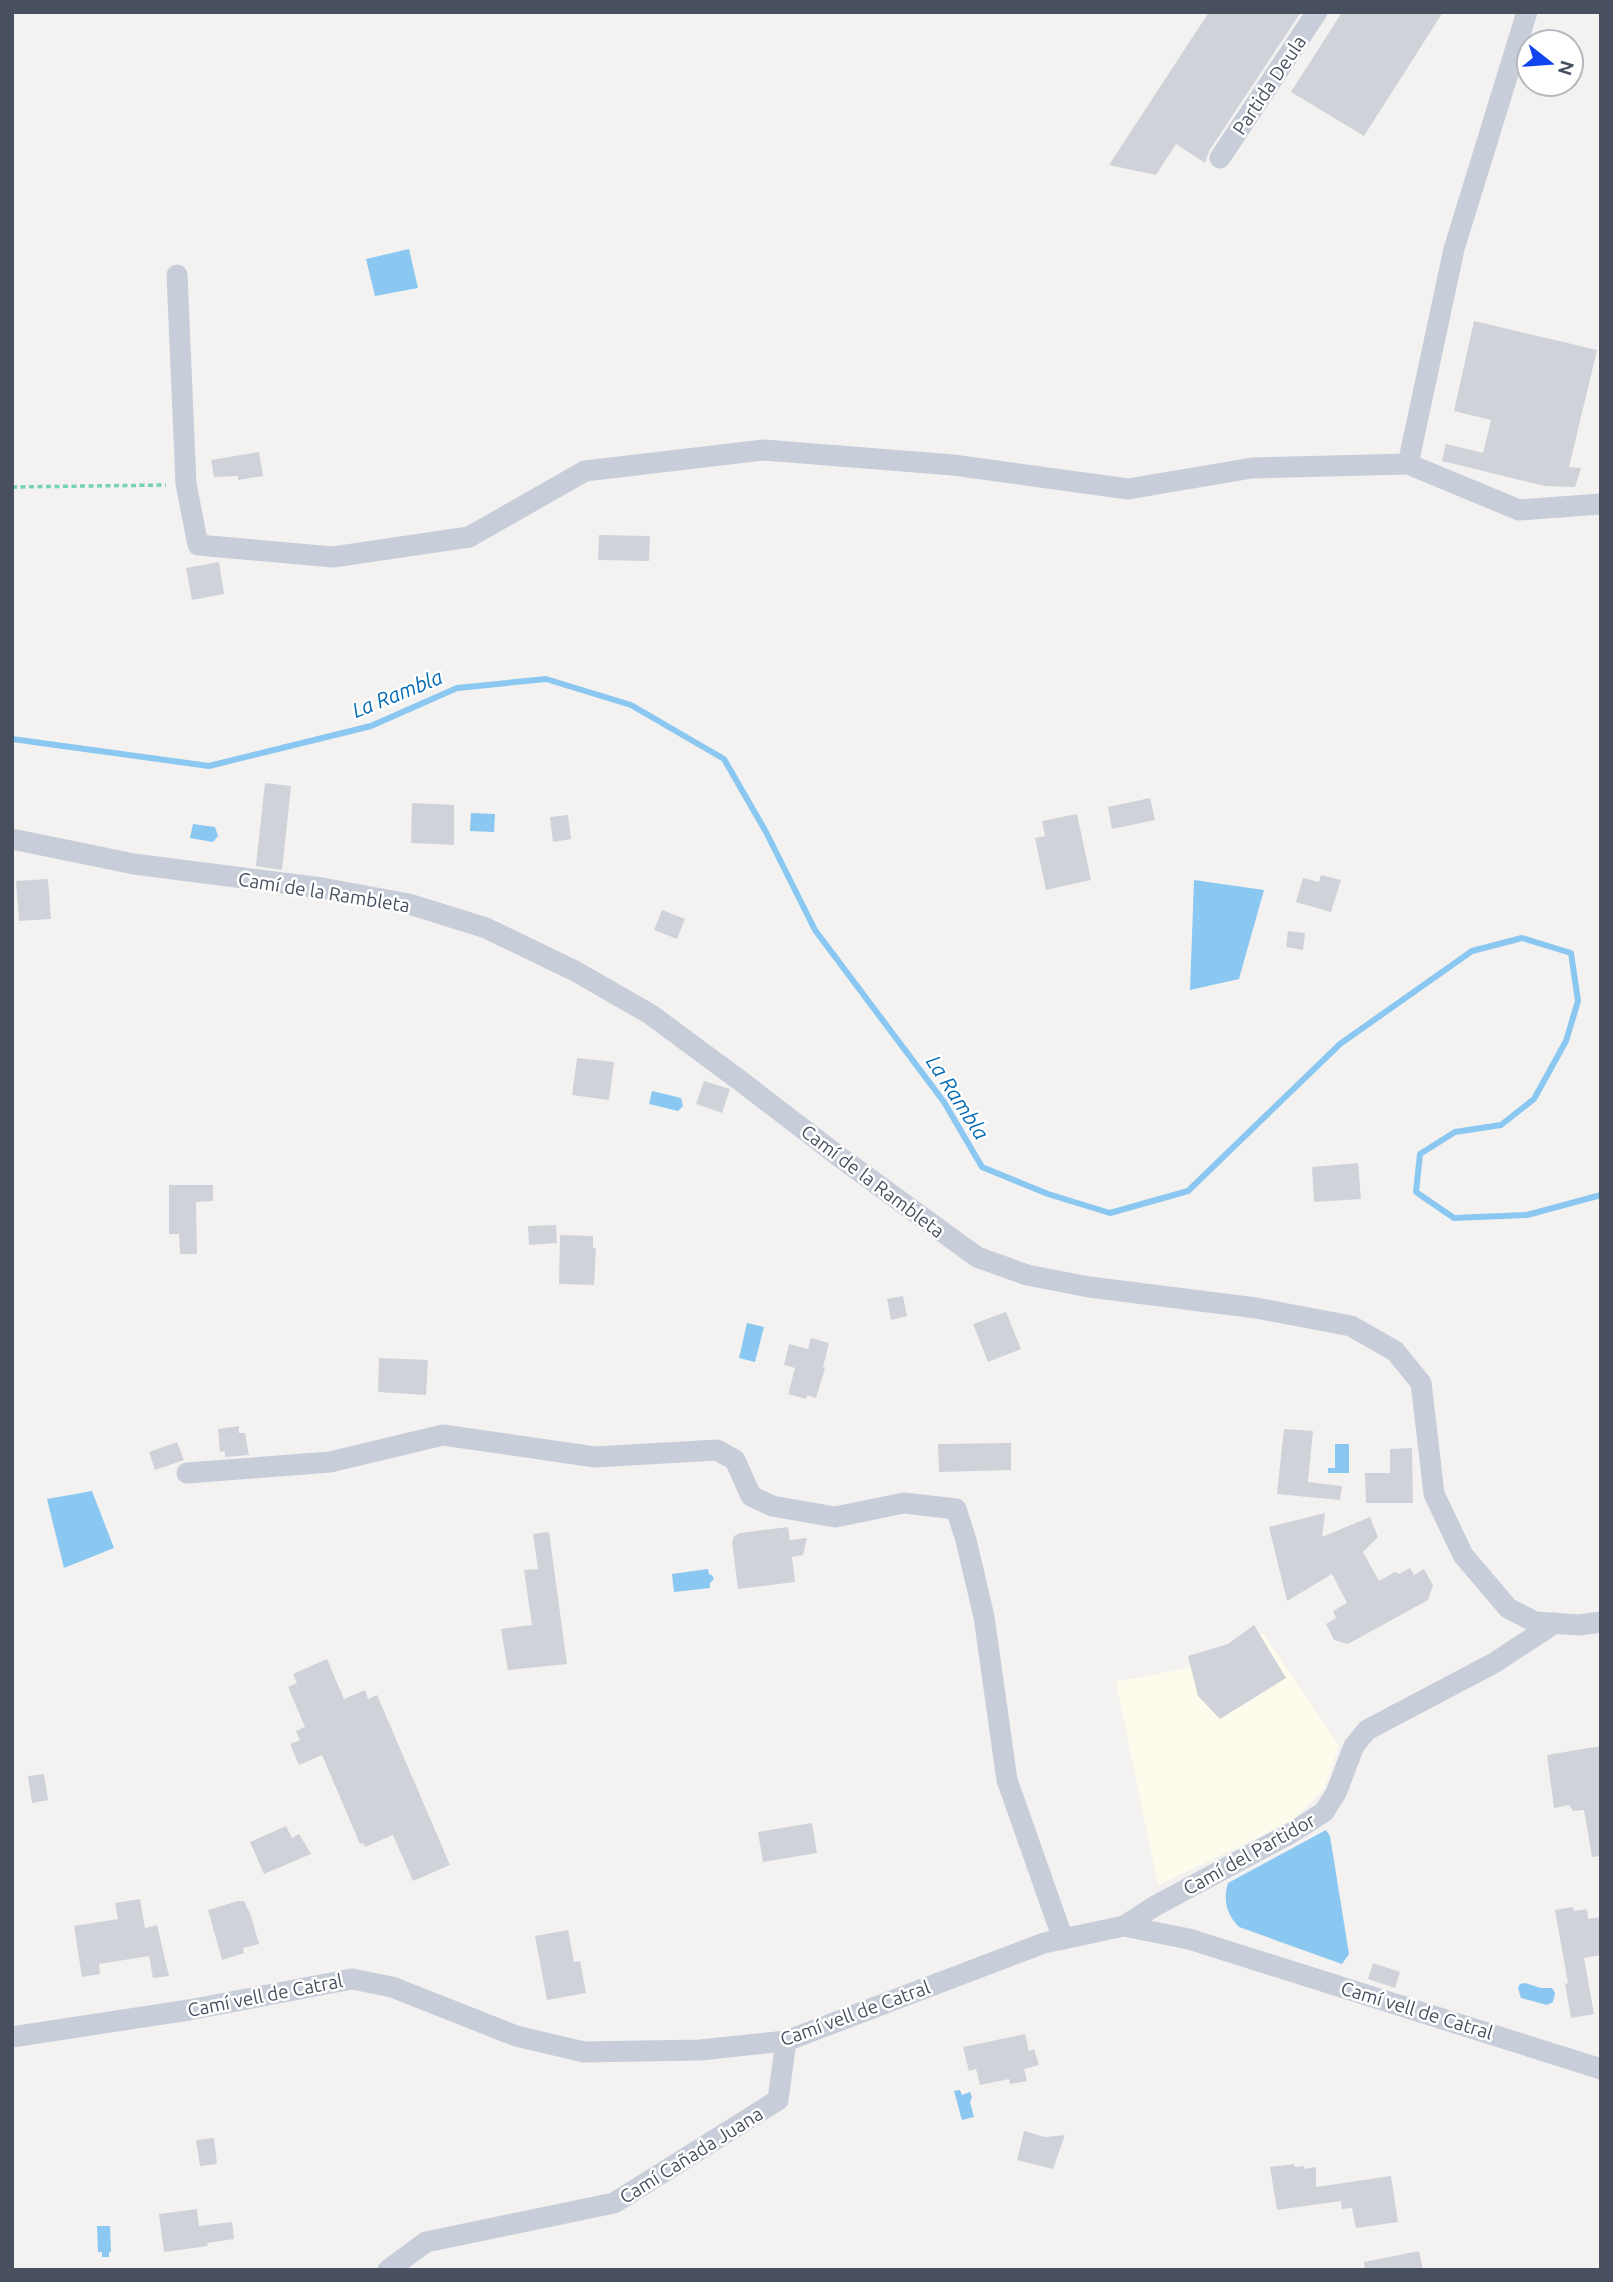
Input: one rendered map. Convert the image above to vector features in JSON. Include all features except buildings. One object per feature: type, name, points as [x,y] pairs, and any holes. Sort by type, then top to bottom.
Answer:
[{"type":"street","name":"Partida Deula","points":[[1220,158],[1317,12]]},
{"type":"street","points":[[1408,464],[1454,249],[1527,12]]},
{"type":"street","points":[[177,275],[186,484],[198,545],[333,557],[469,537],[585,471],[764,450],[953,465],[1128,489],[1252,468],[1408,464],[1519,510],[1601,504]]},
{"type":"street","name":"Camí de la Rambleta","points":[[12,839],[134,864],[322,888],[384,899],[486,928],[575,971],[650,1014],[977,1257],[1027,1275],[1256,1308],[1351,1326],[1395,1351],[1421,1383],[1434,1494],[1463,1555],[1508,1608],[1535,1622],[1579,1625],[1601,1622]]},
{"type":"street","points":[[187,1473],[330,1462],[443,1435],[595,1457],[717,1450],[735,1460],[751,1496],[772,1506],[835,1517],[904,1503],[956,1509],[984,1617],[1007,1780],[1063,1939]]},
{"type":"street","name":"Camí del Partidor","points":[[1124,1926],[1324,1812],[1336,1793],[1354,1746],[1367,1730],[1494,1663],[1555,1623]]},
{"type":"street","name":"Camí vell de Catral","points":[[12,2037],[189,2010],[352,1979],[392,1987],[516,2036],[584,2052],[700,2050],[786,2041],[1044,1943],[1124,1926],[1188,1939],[1601,2069]]},
{"type":"street","name":"Camí Cañada Juana","points":[[388,2270],[426,2242],[614,2203],[778,2100],[786,2041]]},
{"type":"path","points":[[12,487],[186,484]]},
{"type":"shaded area","points":[[1263,1633],[1339,1746],[1324,1789],[1291,1822],[1158,1885],[1116,1682],[1203,1665]]},
{"type":"water","points":[[409,249],[418,288],[375,296],[366,259]]},
{"type":"water","points":[[471,813],[495,814],[494,832],[470,831]]},
{"type":"water","points":[[193,824],[215,827],[218,836],[213,842],[190,838]]},
{"type":"water","points":[[1194,880],[1264,890],[1239,979],[1190,990]]},
{"type":"water","points":[[652,1091],[681,1098],[683,1106],[678,1111],[649,1104]]},
{"type":"water","points":[[747,1323],[764,1327],[755,1362],[739,1358]]},
{"type":"water","points":[[1335,1444],[1349,1444],[1349,1473],[1328,1473],[1328,1468],[1335,1468]]},
{"type":"water","points":[[92,1491],[114,1548],[64,1568],[47,1499]]},
{"type":"water","points":[[708,1569],[714,1579],[710,1588],[674,1592],[672,1574]]},
{"type":"water","points":[[1326,1830],[1330,1836],[1349,1954],[1342,1964],[1239,1927],[1228,1912],[1226,1901],[1228,1883]]},
{"type":"water","points":[[1525,1983],[1552,1988],[1555,1993],[1553,2002],[1547,2005],[1521,1998],[1518,1988]]},
{"type":"water","points":[[960,2090],[962,2095],[970,2092],[974,2117],[962,2120],[954,2091]]},
{"type":"water","points":[[97,2226],[110,2226],[109,2257],[102,2257],[102,2252],[98,2252]]},
{"type":"waterway","name":"La Rambla","points":[[12,739],[209,766],[371,726],[457,688],[546,679],[631,705],[724,759],[766,832],[815,930],[944,1102],[982,1167],[1048,1194],[1110,1213],[1188,1191],[1340,1044],[1472,951],[1522,938],[1571,953],[1578,1001],[1566,1041],[1534,1099],[1501,1125],[1455,1132],[1420,1154],[1416,1192],[1454,1218],[1527,1215],[1601,1195]]}]
